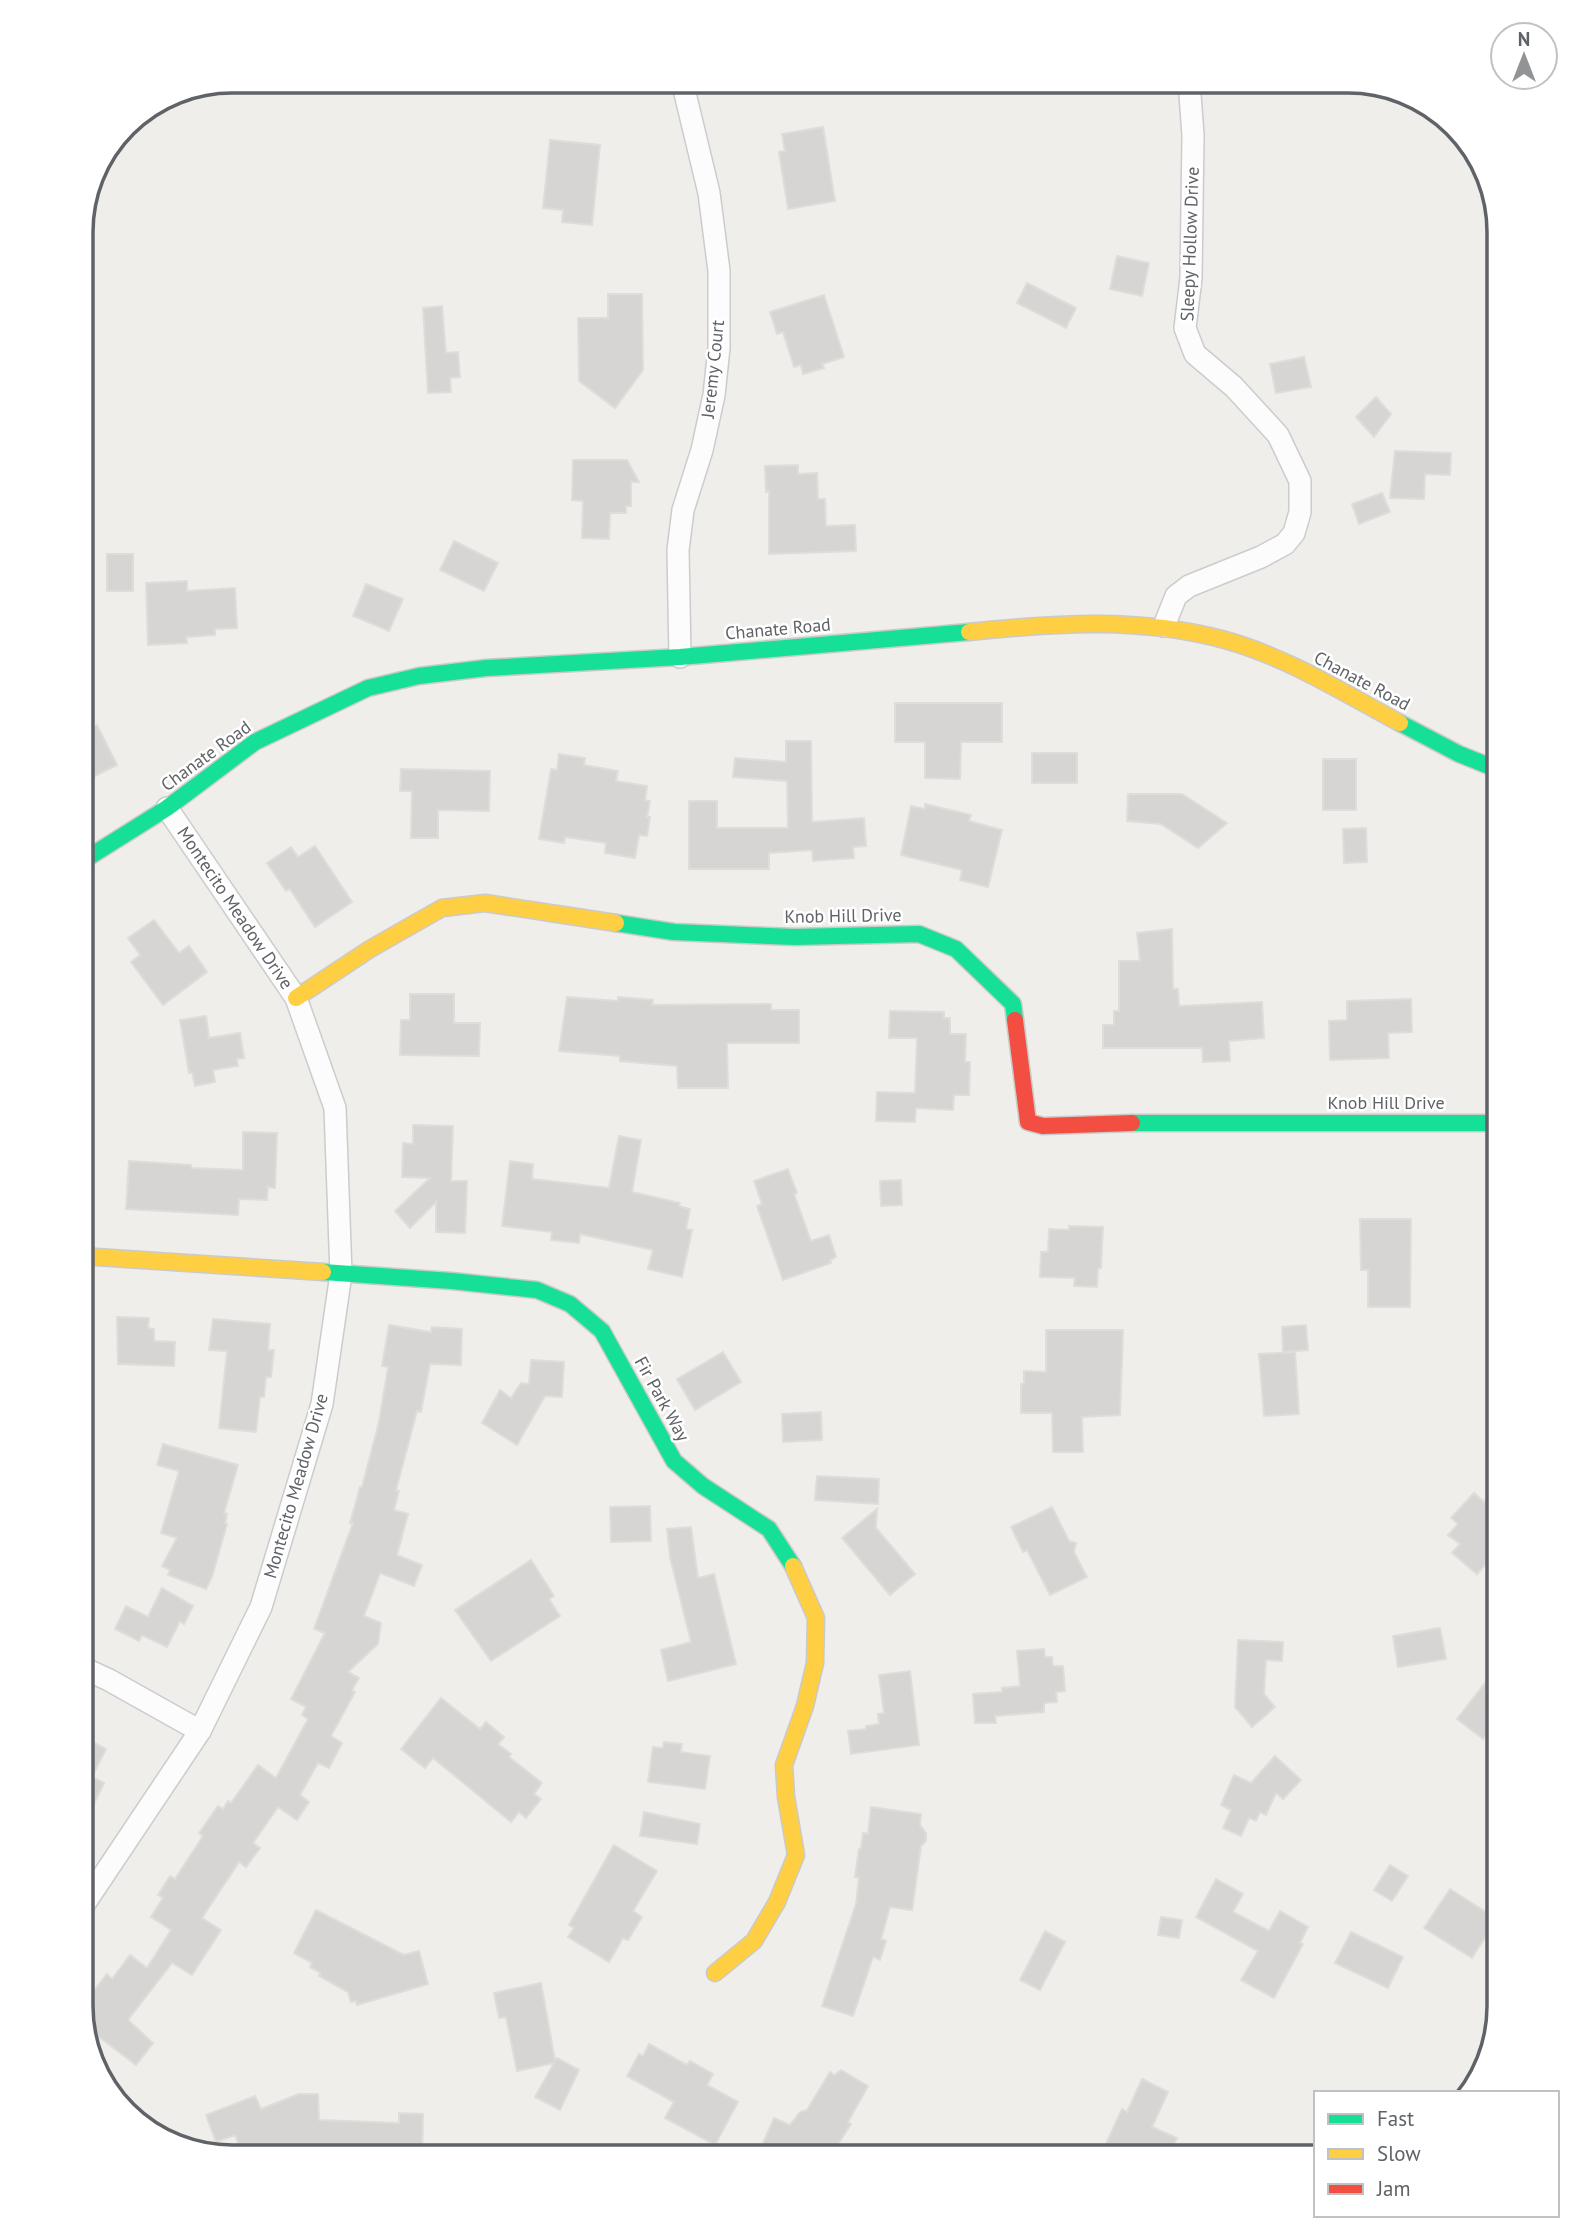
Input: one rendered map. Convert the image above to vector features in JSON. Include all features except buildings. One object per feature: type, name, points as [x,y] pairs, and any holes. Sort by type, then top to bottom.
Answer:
[{"type":"street","name":"Jeremy Court","points":[[680,657],[678,550],[683,510],[702,450],[714,395],[719,348],[719,271],[709,193],[685,93]]},
{"type":"street","name":"Sleepy Hollow Drive","points":[[1164,626],[1175,596],[1189,586],[1261,557],[1285,544],[1294,533],[1300,512],[1300,481],[1278,435],[1234,387],[1195,354],[1185,328],[1191,278],[1193,135],[1190,93]]},
{"type":"street","name":"Chanate Road","points":[[93,854],[167,807],[255,742],[368,688],[419,676],[486,668],[680,657],[1001,629],[1097,623],[1164,626],[1227,640],[1280,660],[1459,754],[1487,765]]},
{"type":"street","name":"Montecito Meadow Drive","points":[[93,1890],[200,1731],[261,1607],[322,1404],[341,1274],[335,1108],[296,998],[167,807]]},
{"type":"street","name":"Knob Hill Drive","points":[[296,998],[370,948],[442,908],[485,903],[674,932],[795,937],[919,934],[956,948],[1013,1004],[1028,1122],[1043,1126],[1173,1122],[1487,1123]]},
{"type":"street","name":"Fir Park Way","points":[[93,1257],[497,1284],[537,1290],[570,1304],[602,1331],[674,1461],[703,1486],[769,1529],[792,1563],[816,1618],[815,1663],[805,1706],[784,1765],[786,1797],[796,1855],[777,1902],[754,1941],[715,1973]]},
{"type":"street","points":[[93,1672],[200,1731]]},
{"type":"traffic: fast","points":[[93,854],[167,808],[255,742],[368,688],[419,676],[486,668],[680,657],[969,632]]},
{"type":"traffic: fast","points":[[1400,723],[1459,754],[1487,765]]},
{"type":"traffic: fast","points":[[616,923],[674,932],[795,937],[919,934],[956,949],[1013,1004],[1015,1020]]},
{"type":"traffic: fast","points":[[1132,1123],[1487,1123]]},
{"type":"traffic: fast","points":[[323,1272],[537,1290],[570,1304],[602,1331],[674,1461],[703,1486],[769,1529],[793,1566]]},
{"type":"traffic: slow","points":[[969,632],[1098,624],[1194,633],[1225,640],[1271,656],[1400,723]]},
{"type":"traffic: slow","points":[[296,998],[370,949],[442,908],[485,903],[616,923]]},
{"type":"traffic: slow","points":[[93,1257],[323,1272]]},
{"type":"traffic: slow","points":[[715,1973],[754,1941],[777,1902],[796,1855],[786,1797],[784,1765],[805,1706],[815,1663],[816,1618],[793,1566]]},
{"type":"traffic: jam","points":[[1015,1020],[1028,1122],[1043,1126],[1132,1123]]}]
